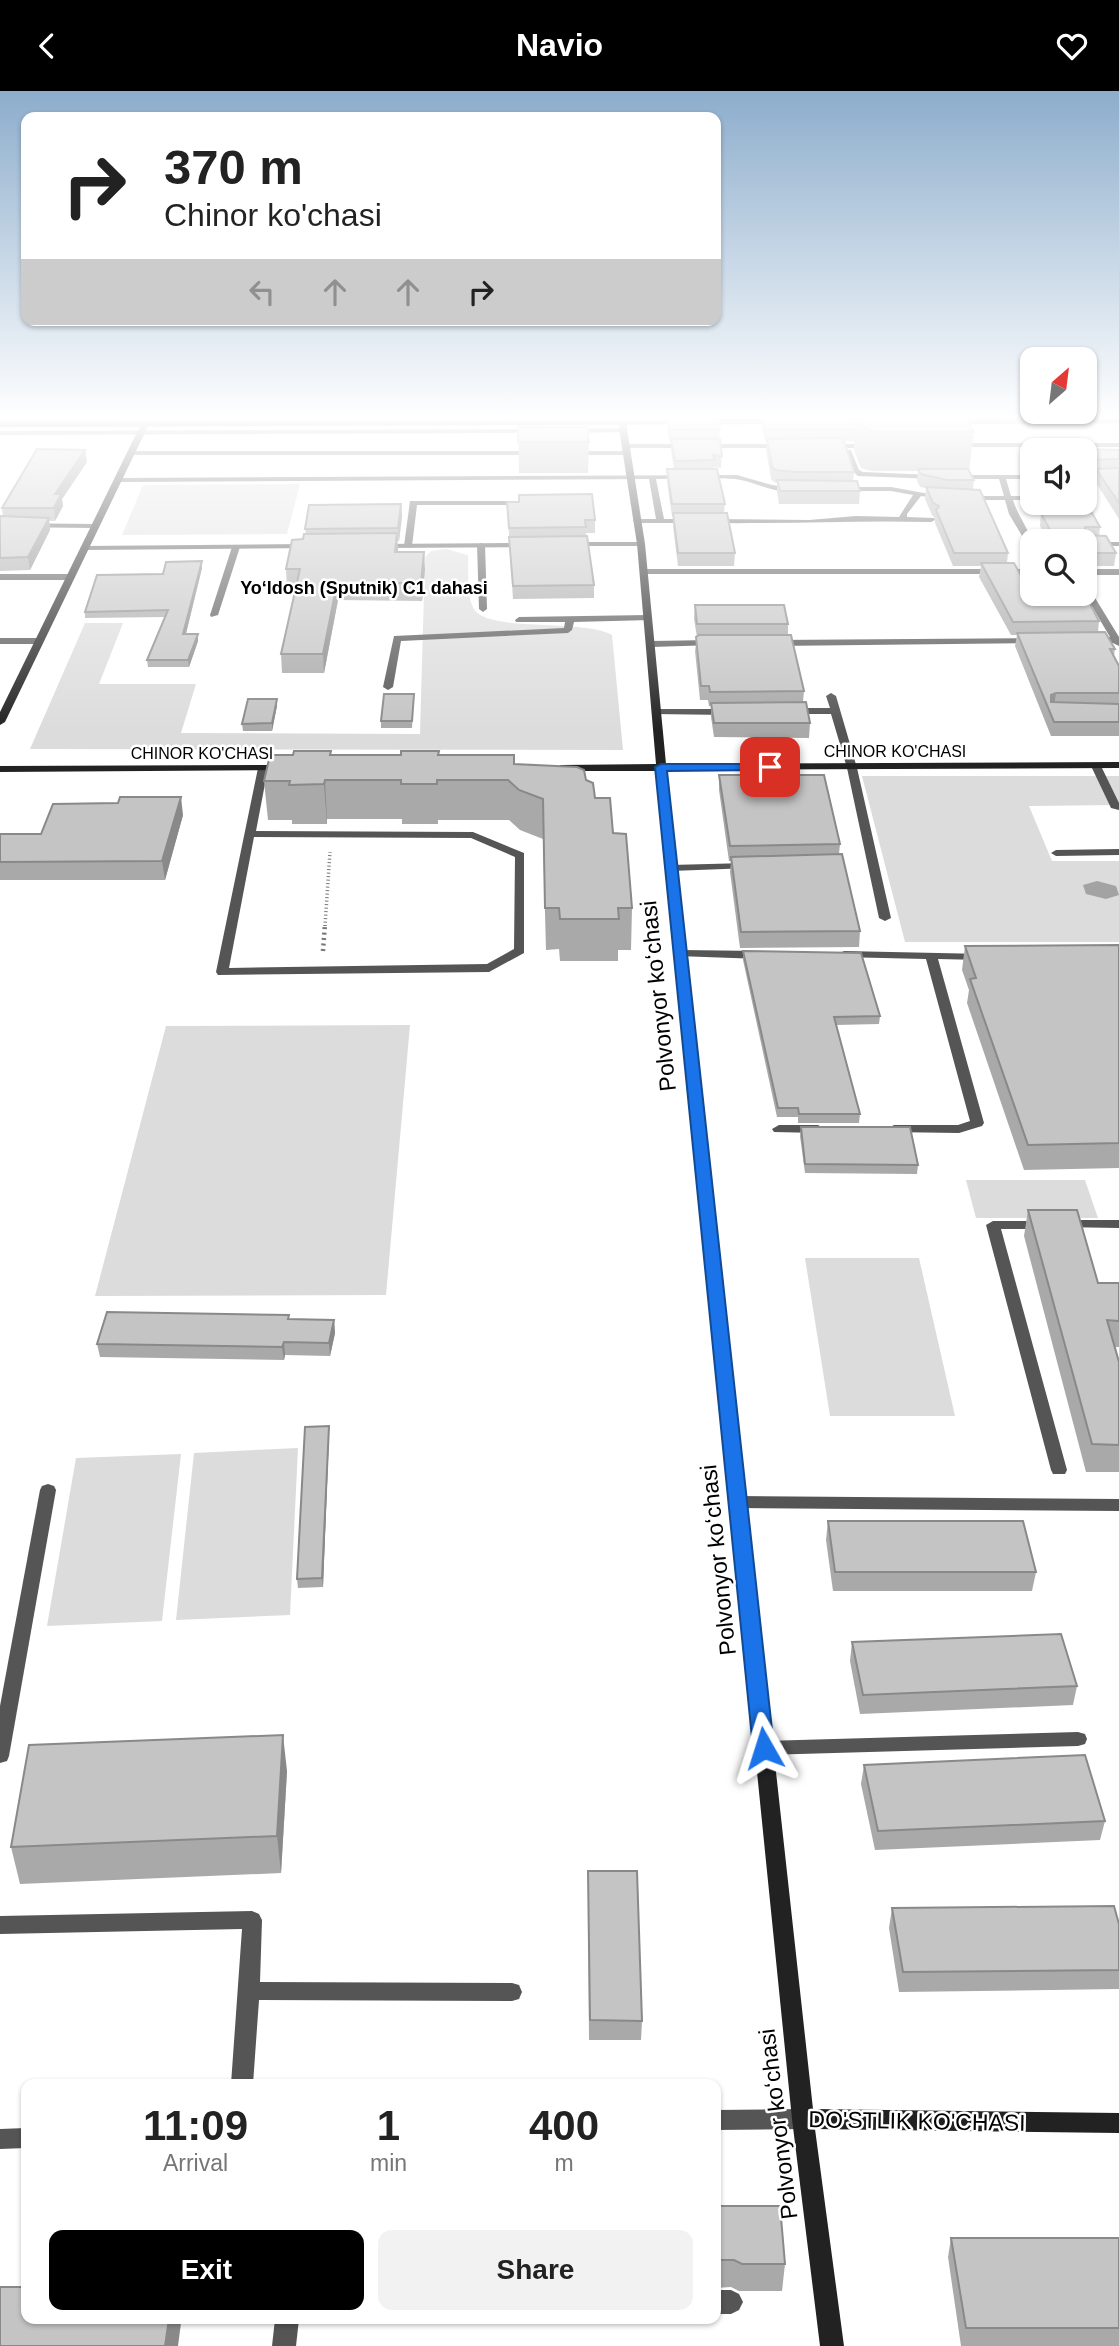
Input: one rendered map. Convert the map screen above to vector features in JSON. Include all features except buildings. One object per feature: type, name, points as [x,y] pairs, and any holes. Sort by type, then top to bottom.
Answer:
[{"type":"street","points":[[0,722],[2,712],[98,521]]},
{"type":"street","points":[[408,546],[411,521]]},
{"type":"street","name":"Polvonyor koʻchasi","points":[[637,521],[803,2119],[832,2346]]},
{"type":"street","points":[[0,525],[96,526]]},
{"type":"street","points":[[561,544],[641,544]]},
{"type":"street","points":[[1097,544],[1119,544]]},
{"type":"street","points":[[481,545],[483,609]]},
{"type":"street","points":[[368,546],[534,545]]},
{"type":"street","points":[[85,548],[316,546]]},
{"type":"street","points":[[214,615],[236,547]]},
{"type":"street","points":[[643,572],[1020,572]]},
{"type":"street","points":[[1097,572],[1119,572]]},
{"type":"street","points":[[0,577],[71,577]]},
{"type":"street","points":[[1096,606],[1118,642]]},
{"type":"street","points":[[519,620],[648,618]]},
{"type":"street","points":[[388,687],[397,638],[568,630],[570,619]]},
{"type":"street","points":[[760,643],[1047,640]]},
{"type":"street","points":[[1074,640],[1118,642]]},
{"type":"street","points":[[0,641],[39,641]]},
{"type":"street","points":[[651,644],[719,643]]},
{"type":"street","points":[[831,697],[852,768],[885,918]]},
{"type":"street","points":[[780,712],[836,711]]},
{"type":"street","points":[[656,712],[739,712]]},
{"type":"street","name":"CHINOR KO'CHASI","points":[[551,768],[1119,765]]},
{"type":"street","points":[[1096,766],[1116,808]]},
{"type":"street","points":[[251,834],[473,835],[520,856],[520,951],[489,968],[222,972],[263,768]]},
{"type":"street","name":"CHINOR KO'CHASI","points":[[0,769],[304,768]]},
{"type":"street","points":[[1056,853],[1119,852]]},
{"type":"street","points":[[671,868],[764,866]]},
{"type":"street","points":[[681,954],[778,955]]},
{"type":"street","points":[[834,955],[998,957]]},
{"type":"street","points":[[876,1129],[959,1129],[977,1123],[931,956]]},
{"type":"street","points":[[779,1129],[835,1129]]},
{"type":"street","points":[[1059,1470],[993,1225],[1119,1224]]},
{"type":"street","points":[[0,1756],[48,1490]]},
{"type":"street","points":[[738,1502],[1119,1505]]},
{"type":"street","points":[[764,1748],[1078,1739]]},
{"type":"street","points":[[0,1925],[252,1920],[242,2079]]},
{"type":"street","points":[[249,1991],[512,1992]]},
{"type":"street","name":"DO'STLIK KO'CHASI","points":[[721,2120],[1119,2123]]},
{"type":"street","points":[[0,2139],[21,2139]]},
{"type":"street","points":[[284,2346],[286,2324]]},
{"type":"path","points":[[322,969],[331,835]]},
{"type":"shaded area","points":[[128,521],[290,521],[287,534],[122,535]]},
{"type":"shaded area","points":[[446,549],[468,555],[471,604],[483,616],[497,621],[580,627],[612,635],[623,750],[30,749],[85,623],[123,623],[99,684],[196,684],[181,733],[420,734],[425,557],[431,551]]},
{"type":"shaded area","points":[[862,776],[1119,776],[1119,805],[1029,806],[1052,861],[1119,861],[1119,942],[905,942]]},
{"type":"shaded area","points":[[1097,881],[1116,886],[1119,895],[1106,899],[1086,894],[1083,885]]},
{"type":"shaded area","points":[[410,1025],[386,1295],[95,1296],[166,1026]]},
{"type":"shaded area","points":[[966,1180],[1085,1180],[1098,1218],[976,1218]]},
{"type":"shaded area","points":[[805,1258],[919,1258],[955,1416],[830,1416]]},
{"type":"shaded area","points":[[298,1448],[290,1615],[176,1620],[194,1453]]},
{"type":"shaded area","points":[[181,1454],[162,1621],[47,1626],[76,1458]]},
{"type":"district","name":"Yo‘ldosh (Sputnik) C1 dahasi","points":[[364,588]]},
{"type":"route","points":[[764,1748],[661,767],[770,767]]}]
